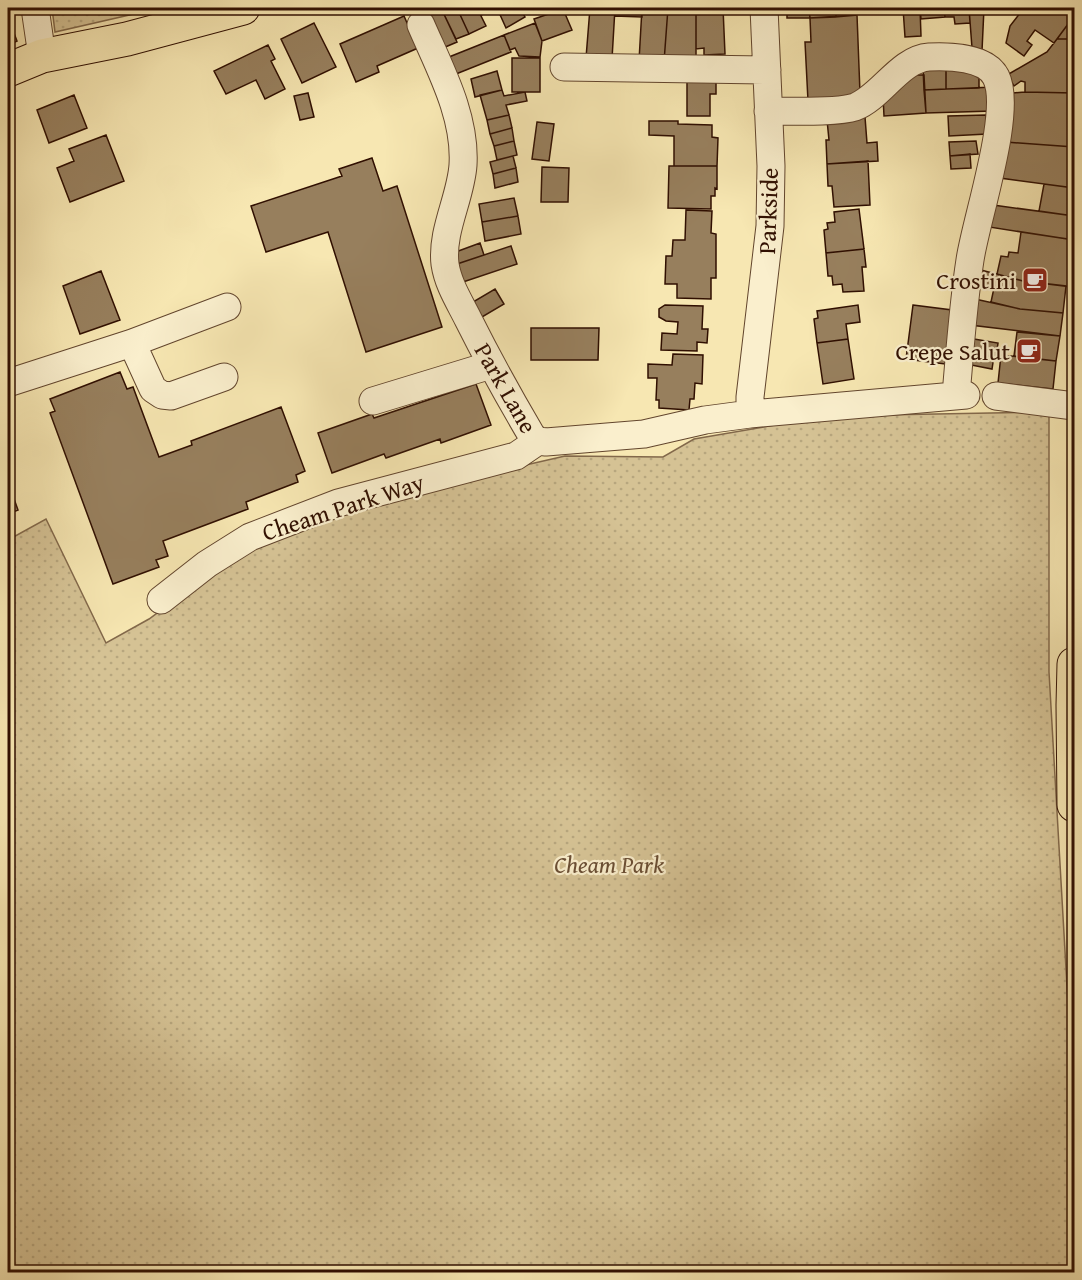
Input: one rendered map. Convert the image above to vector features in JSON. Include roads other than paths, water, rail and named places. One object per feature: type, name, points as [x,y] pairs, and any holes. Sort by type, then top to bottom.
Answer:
[{"type":"main road","points":[[8,70],[42,56],[127,39],[243,8]]},
{"type":"main road","points":[[1074,664],[1074,806]]},
{"type":"street","points":[[35,8],[42,56]]},
{"type":"street","name":"Parkside","points":[[750,414],[770,226],[764,8]]},
{"type":"street","name":"Park Lane","points":[[421,25],[457,113],[461,141],[463,164],[446,243],[445,263],[451,285],[491,365],[532,436],[538,441],[644,435],[705,420],[750,414],[961,395],[970,257],[1001,108],[1000,88],[995,75],[983,64],[945,57],[926,57],[904,67],[867,100],[854,107],[837,110],[768,111]]},
{"type":"street","points":[[564,67],[767,70]]},
{"type":"street","points":[[8,383],[132,343],[227,307]]},
{"type":"street","points":[[132,343],[153,389],[162,395],[171,396],[224,376]]},
{"type":"street","points":[[373,401],[491,365]]},
{"type":"street","points":[[996,396],[1074,406]]},
{"type":"street","name":"Cheam Park Way","points":[[162,600],[207,564],[250,537],[338,503],[516,456],[538,441]]},
{"type":"place","name":"Crostini","points":[[1035,280]]},
{"type":"place","name":"Crepe Salut","points":[[1029,351]]},
{"type":"park label","name":"Cheam Park","points":[[609,864]]}]
